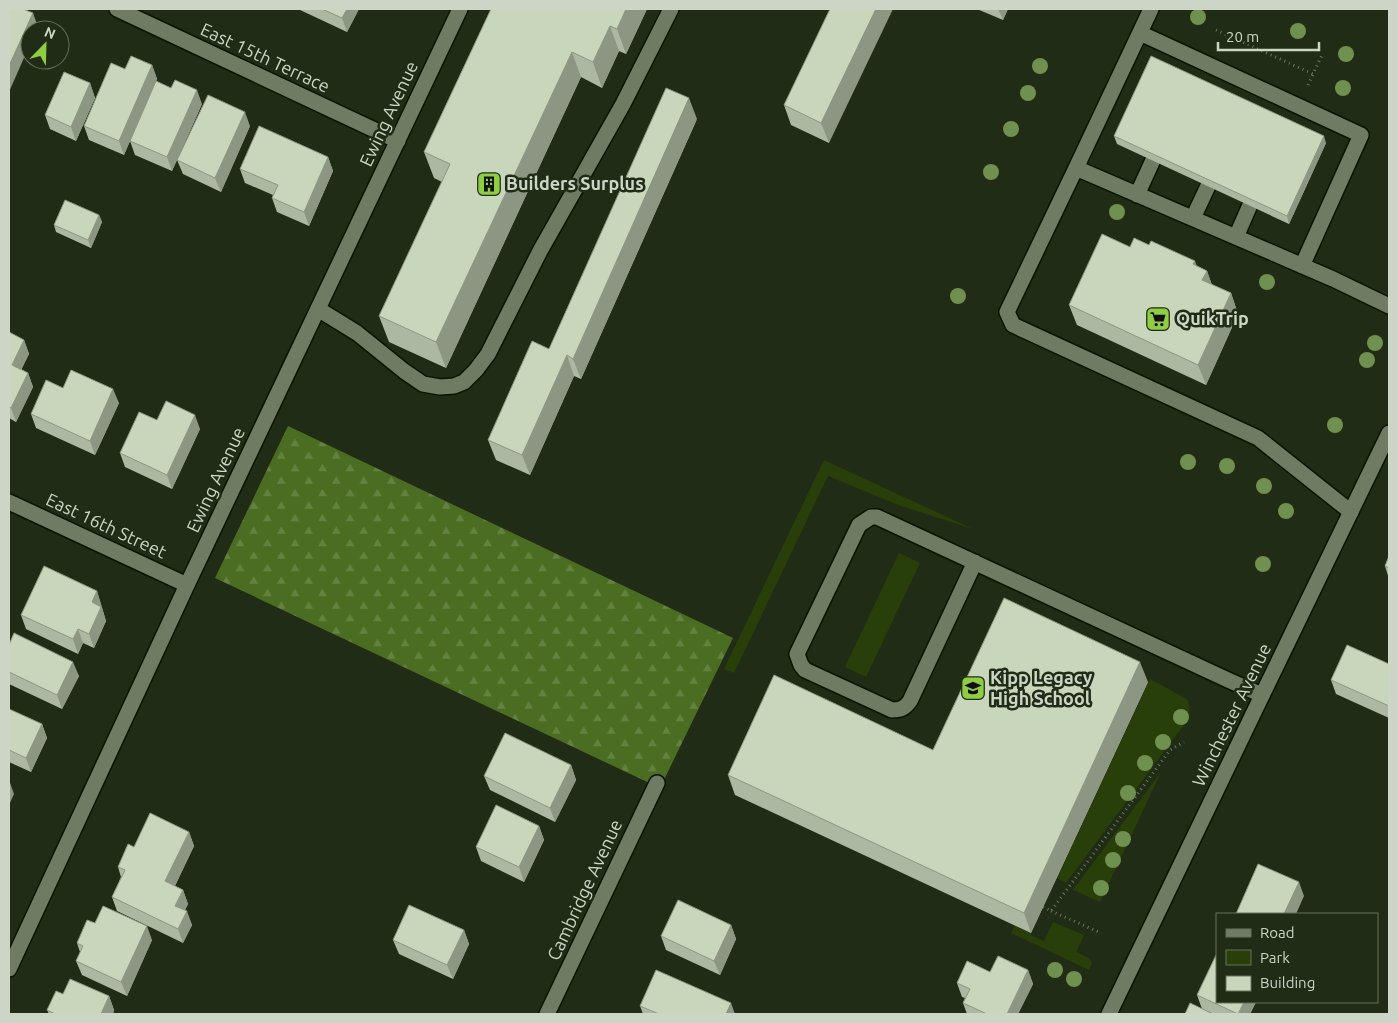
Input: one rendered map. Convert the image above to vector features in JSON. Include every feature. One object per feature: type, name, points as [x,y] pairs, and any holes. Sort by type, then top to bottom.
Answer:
[{"type":"street","name":"East 15th Terrace","points":[[117,9],[398,141]]},
{"type":"street","name":"Ewing Avenue","points":[[9,969],[187,585],[460,9]]},
{"type":"street","points":[[318,309],[356,333],[423,384],[440,387],[454,386],[464,382],[488,354],[540,251],[623,104],[671,9]]},
{"type":"street","points":[[1151,9],[1007,312],[1013,325],[1258,438],[1351,512]]},
{"type":"street","points":[[1140,33],[1195,67],[1291,111],[1361,135],[1302,266]]},
{"type":"street","points":[[1137,195],[1153,160]]},
{"type":"street","points":[[1076,168],[1302,266],[1389,306]]},
{"type":"street","points":[[1193,218],[1208,186]]},
{"type":"street","points":[[1236,237],[1250,205]]},
{"type":"street","name":"Winchester Avenue","points":[[1110,1014],[1262,694],[1389,433]]},
{"type":"street","name":"East 16th Street","points":[[9,502],[187,585]]},
{"type":"street","points":[[975,562],[906,707],[892,710],[805,670],[800,665],[797,654],[859,525],[870,517],[877,517],[975,562],[1228,680],[1262,694]]},
{"type":"street","name":"Cambridge Avenue","points":[[547,1014],[657,783]]},
{"type":"path","points":[[1216,30],[1313,74],[1323,53]]},
{"type":"path","points":[[1051,911],[1170,750],[1184,742]]},
{"type":"path","points":[[1043,908],[1101,933]]},
{"type":"green space","points":[[288,426],[733,638],[660,788],[215,578]]},
{"type":"green space","points":[[824,460],[973,529],[898,505],[828,476],[734,673],[724,669]]},
{"type":"green space","points":[[899,553],[920,563],[866,677],[845,667]]},
{"type":"green space","points":[[1150,679],[1187,699],[1190,709],[1187,719],[1066,883],[1057,878]]},
{"type":"green space","points":[[1161,772],[1100,902],[1073,890]]},
{"type":"green space","points":[[1053,922],[1084,935],[1076,952],[1089,958],[1092,963],[1089,970],[1011,933],[1015,925],[1044,941]]},
{"type":"building","points":[[9,9],[23,9],[33,13],[30,20],[20,20],[20,42],[9,66]]},
{"type":"building","points":[[322,9],[347,9],[342,18]]},
{"type":"building","name":"Builders Surplus","points":[[491,9],[626,9],[617,29],[610,26],[593,62],[572,52],[436,342],[379,316],[450,164],[424,152]]},
{"type":"building","points":[[830,9],[876,9],[821,123],[784,105]]},
{"type":"building","points":[[131,56],[152,65],[119,141],[84,126],[111,63],[125,69]]},
{"type":"building","points":[[1151,56],[1324,136],[1287,216],[1114,136]]},
{"type":"building","points":[[64,72],[90,83],[71,127],[45,115]]},
{"type":"building","points":[[175,80],[197,90],[167,157],[130,141],[156,81],[171,88]]},
{"type":"building","points":[[666,88],[689,98],[573,359],[567,355],[522,455],[488,440],[532,341],[549,349]]},
{"type":"building","points":[[208,95],[245,112],[215,178],[177,160]]},
{"type":"building","points":[[259,126],[328,157],[304,212],[272,198],[278,185],[240,169]]},
{"type":"building","points":[[65,200],[99,215],[88,240],[54,225]]},
{"type":"building","name":"QuikTrip","points":[[1102,234],[1130,247],[1134,238],[1149,245],[1151,241],[1195,261],[1193,264],[1207,271],[1202,280],[1231,293],[1198,365],[1069,305]]},
{"type":"building","points":[[9,332],[24,340],[12,365],[28,373],[11,408],[9,407]]},
{"type":"building","points":[[71,370],[113,389],[90,441],[31,414],[46,380],[63,388]]},
{"type":"building","points":[[166,401],[195,415],[167,475],[120,453],[139,412],[157,420]]},
{"type":"building","points":[[1389,556],[1389,568],[1385,566]]},
{"type":"building","points":[[44,566],[97,591],[92,602],[101,607],[89,634],[78,629],[73,639],[21,615]]},
{"type":"building","name":"Kipp Legacy High School","points":[[1004,598],[1140,662],[1024,913],[728,775],[774,675],[933,750]]},
{"type":"building","points":[[14,633],[73,662],[57,695],[9,672],[9,645]]},
{"type":"building","points":[[1347,645],[1389,664],[1389,706],[1331,680]]},
{"type":"building","points":[[9,709],[42,724],[26,758],[9,750]]},
{"type":"building","points":[[505,733],[571,765],[550,808],[484,776]]},
{"type":"building","points":[[496,805],[539,826],[519,867],[476,847]]},
{"type":"building","points":[[150,813],[189,832],[165,881],[183,890],[175,906],[187,911],[178,929],[112,897],[125,870],[118,867],[128,844],[134,847]]},
{"type":"building","points":[[1258,864],[1299,882],[1284,913],[1236,913]]},
{"type":"building","points":[[678,900],[731,925],[714,961],[661,936]]},
{"type":"building","points":[[409,905],[464,930],[447,965],[393,940]]},
{"type":"building","points":[[103,906],[147,926],[121,982],[76,961],[83,946],[77,943],[87,920],[95,923]]},
{"type":"building","points":[[1216,955],[1216,1003],[1244,1003],[1238,1014],[1197,995]]},
{"type":"building","points":[[998,956],[1028,970],[1007,1014],[987,1014],[963,1003],[970,989],[957,983],[967,961],[990,972]]},
{"type":"building","points":[[656,970],[731,1003],[726,1014],[659,1014],[640,1006]]},
{"type":"building","points":[[70,979],[109,996],[101,1014],[55,1014],[47,1010],[56,991],[63,994]]},
{"type":"building","points":[[1190,1003],[1213,1014],[1185,1014]]},
{"type":"place","name":"Builders Surplus","points":[[489,184]]},
{"type":"place","name":"QuikTrip","points":[[1158,319]]},
{"type":"place","name":"Kipp Legacy High School","points":[[973,688]]}]
